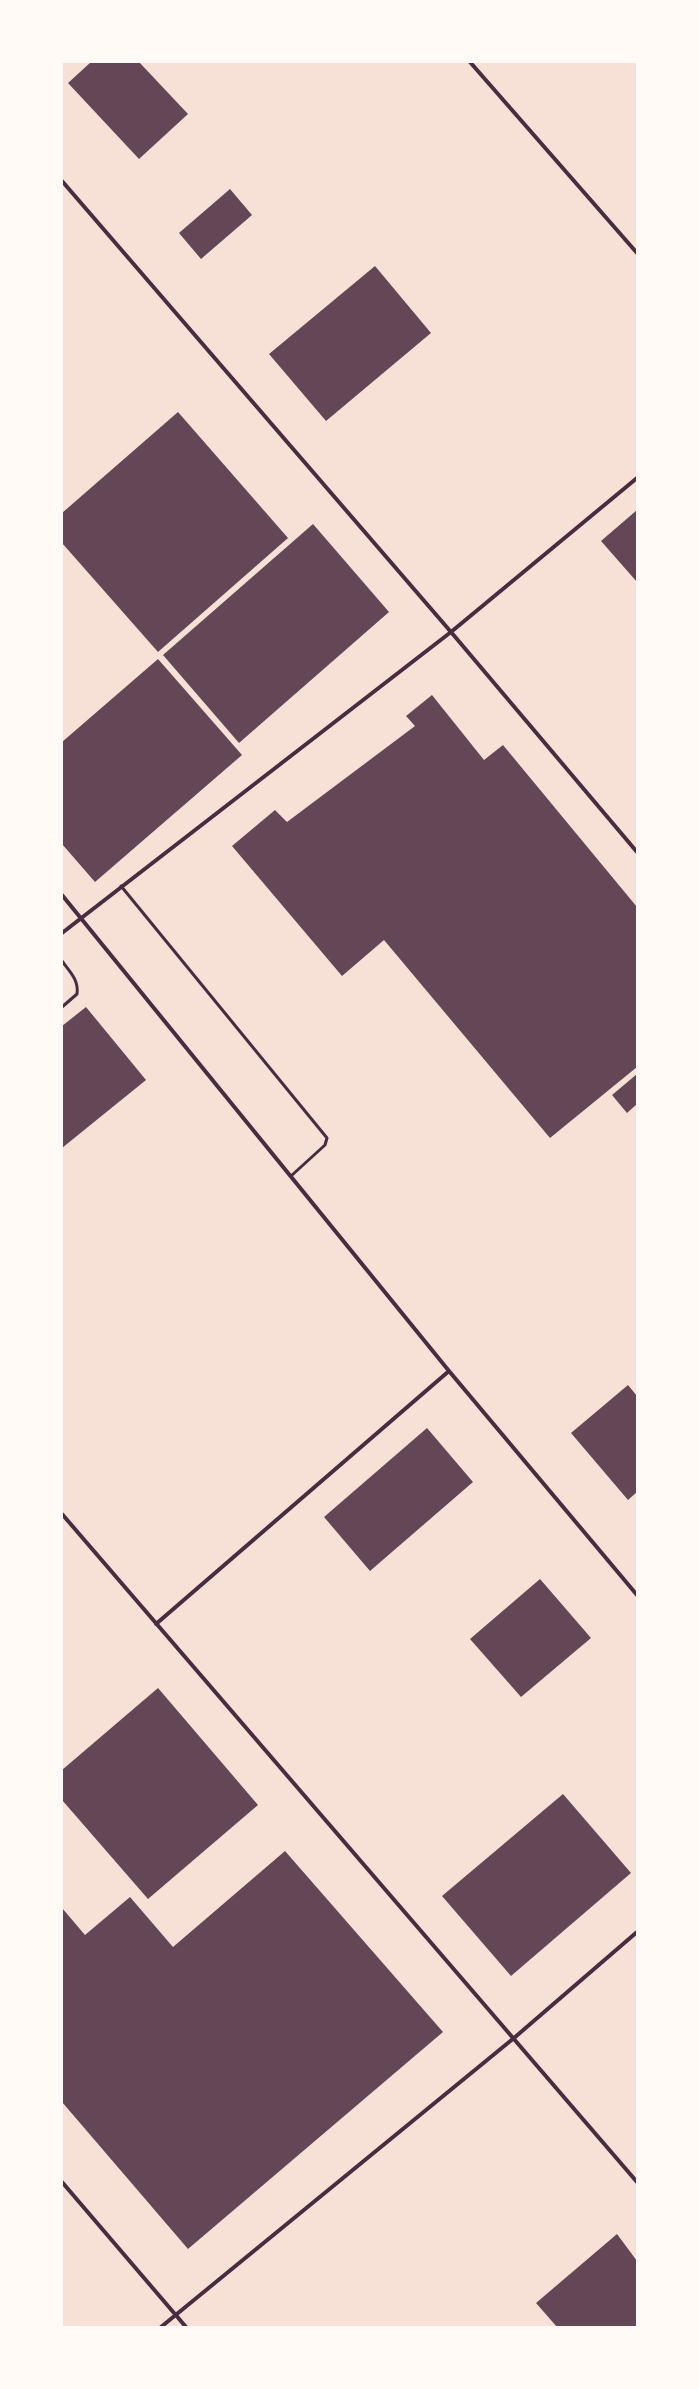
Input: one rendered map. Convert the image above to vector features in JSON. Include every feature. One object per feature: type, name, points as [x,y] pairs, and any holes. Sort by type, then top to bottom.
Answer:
[{"type":"street","points":[[470,62],[637,253]]},
{"type":"street","points":[[62,181],[451,632],[637,852]]},
{"type":"street","points":[[62,933],[80,917],[451,632],[637,478]]},
{"type":"street","points":[[62,895],[449,1371],[637,1595]]},
{"type":"street","points":[[156,1624],[449,1371]]},
{"type":"street","points":[[62,1514],[637,2182]]},
{"type":"street","points":[[162,2327],[514,2038],[637,1932]]},
{"type":"street","points":[[62,2182],[186,2327]]},
{"type":"lane","points":[[121,886],[327,1138],[325,1145],[291,1176]]},
{"type":"lane","points":[[62,961],[76,979],[78,986],[77,994],[62,1007]]},
{"type":"building","points":[[91,62],[139,62],[188,114],[139,159],[68,83]]},
{"type":"building","points":[[230,189],[252,215],[201,259],[179,233]]},
{"type":"building","points":[[375,266],[431,333],[326,421],[269,354]]},
{"type":"building","points":[[178,412],[288,538],[158,652],[62,543],[62,513]]},
{"type":"building","points":[[637,510],[637,582],[601,541]]},
{"type":"building","points":[[313,524],[389,612],[239,743],[163,655]]},
{"type":"building","points":[[158,659],[242,755],[95,882],[62,844],[62,742]]},
{"type":"building","points":[[432,695],[484,760],[503,745],[637,907],[637,1067],[550,1138],[384,940],[342,976],[232,846],[275,810],[287,822],[415,726],[406,716]]},
{"type":"building","points":[[86,1007],[146,1080],[62,1148],[62,1026]]},
{"type":"building","points":[[637,1074],[637,1104],[627,1113],[612,1095]]},
{"type":"building","points":[[628,1385],[637,1396],[637,1492],[628,1500],[571,1433]]},
{"type":"building","points":[[427,1428],[473,1482],[370,1571],[324,1517]]},
{"type":"building","points":[[540,1579],[591,1638],[521,1697],[470,1639]]},
{"type":"building","points":[[158,1688],[258,1805],[148,1899],[62,1800],[62,1770]]},
{"type":"building","points":[[563,1794],[631,1873],[511,1976],[442,1896]]},
{"type":"building","points":[[285,1851],[443,2032],[188,2249],[62,2102],[62,1908],[85,1935],[130,1897],[173,1947]]},
{"type":"building","points":[[617,2234],[637,2261],[637,2327],[557,2327],[536,2303]]}]
